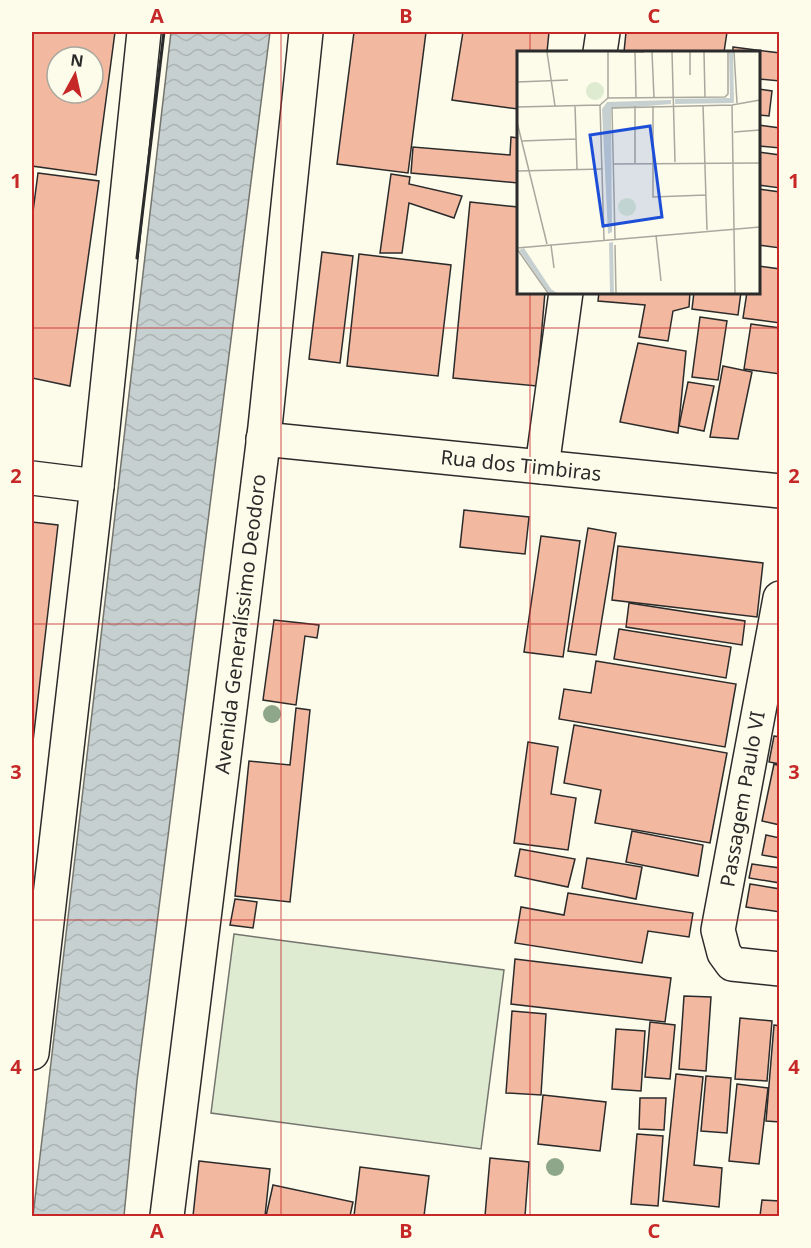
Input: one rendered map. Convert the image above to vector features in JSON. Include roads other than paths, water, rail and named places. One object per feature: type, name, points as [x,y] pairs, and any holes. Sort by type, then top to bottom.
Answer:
[{"type":"street","points":[[32,1053],[97,486],[144,32]]},
{"type":"street","name":"Avenida Generalíssimo Deodoro","points":[[167,1216],[263,439],[306,32]]},
{"type":"street","points":[[600,51],[603,32]]},
{"type":"street","points":[[542,467],[566,294]]},
{"type":"street","name":"Rua dos Timbiras","points":[[263,439],[780,491]]},
{"type":"street","points":[[32,478],[97,486]]},
{"type":"street","name":"Passagem Paulo VI","points":[[780,598],[718,930],[724,953],[732,964],[780,969]]},
{"type":"water","points":[[171,32],[270,32],[137,1081],[124,1216],[33,1216],[68,920]]}]
